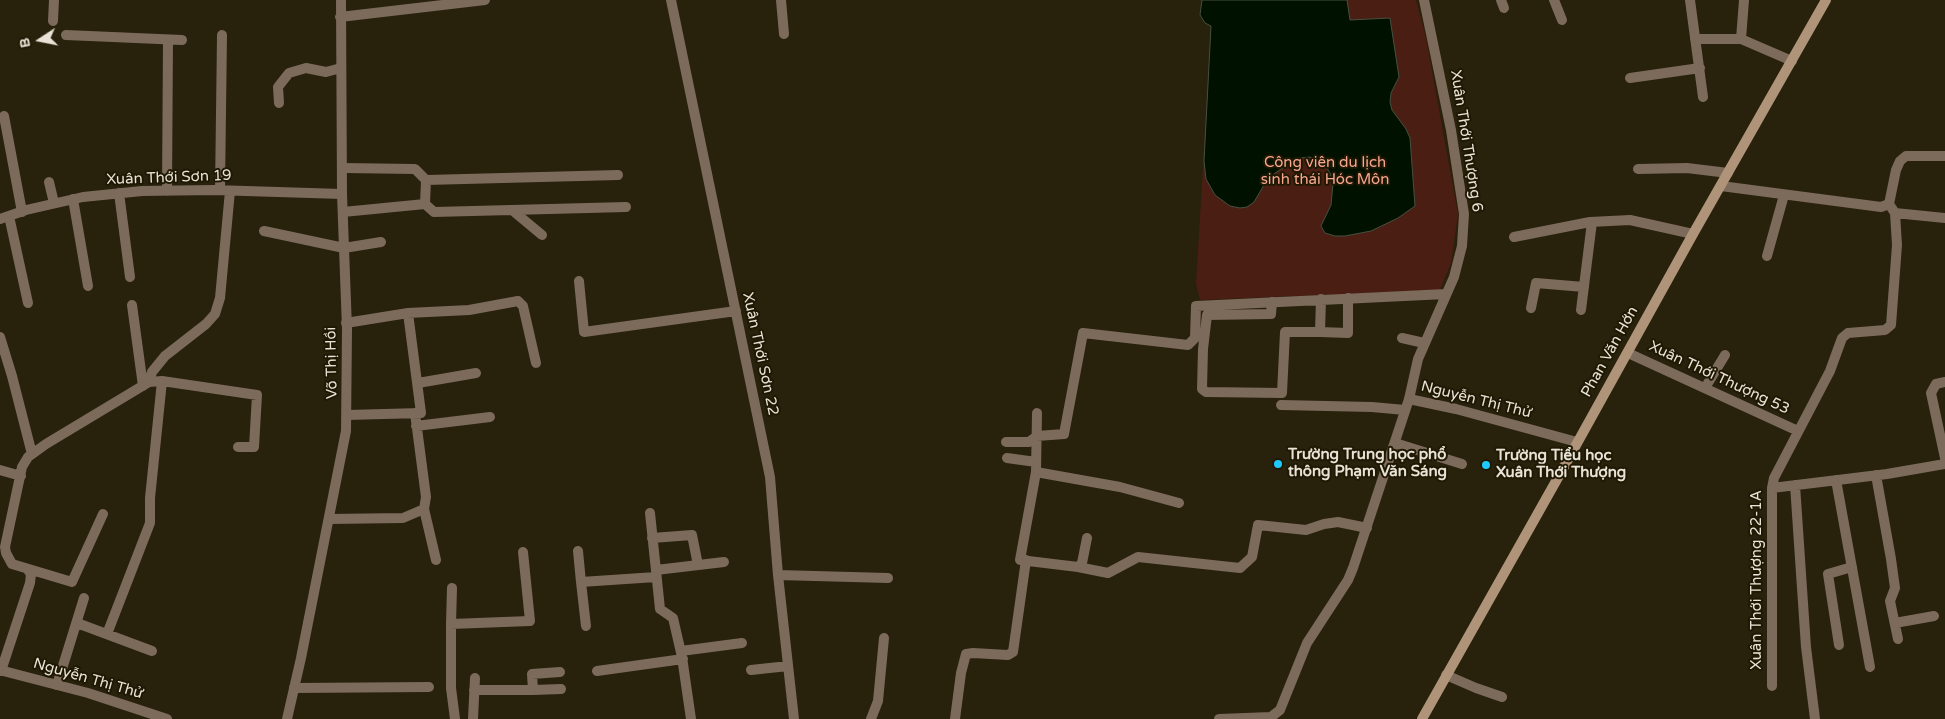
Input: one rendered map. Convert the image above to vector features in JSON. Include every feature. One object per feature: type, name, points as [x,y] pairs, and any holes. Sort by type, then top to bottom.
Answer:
[{"type":"main road","name":"Phan Văn Hớn","points":[[1422,719],[1826,0]]},
{"type":"street","points":[[53,21],[54,0]]},
{"type":"street","name":"Võ Thị Hồi","points":[[287,719],[346,430],[341,0]]},
{"type":"street","points":[[340,17],[485,0]]},
{"type":"street","name":"Xuân Thới Sơn 22","points":[[671,0],[770,477],[778,575],[794,719]]},
{"type":"street","points":[[781,0],[784,34]]},
{"type":"street","name":"Xuân Thới Thượng 6","points":[[1409,399],[1418,359],[1454,277],[1462,246],[1464,214],[1452,130],[1424,0]]},
{"type":"street","points":[[1554,0],[1562,20]]},
{"type":"street","points":[[1690,0],[1703,98]]},
{"type":"street","points":[[1741,39],[1744,0]]},
{"type":"street","points":[[66,35],[182,40]]},
{"type":"street","points":[[146,384],[152,372],[165,356],[206,324],[215,314],[220,298],[225,190],[222,35]]},
{"type":"street","points":[[1695,40],[1741,39],[1792,61]]},
{"type":"street","points":[[167,191],[168,40]]},
{"type":"street","points":[[279,103],[278,87],[289,73],[306,68],[326,72],[341,68]]},
{"type":"street","points":[[1630,78],[1700,68]]},
{"type":"street","points":[[4,116],[22,212]]},
{"type":"street","points":[[1945,156],[1906,156],[1900,161],[1896,170],[1889,204],[1896,213],[1945,218]]},
{"type":"street","points":[[343,168],[415,169],[426,180],[618,175]]},
{"type":"street","points":[[1638,169],[1687,168],[1728,173]]},
{"type":"street","points":[[425,204],[426,180]]},
{"type":"street","points":[[49,182],[54,203]]},
{"type":"street","points":[[1721,186],[1870,207],[1880,207],[1889,204]]},
{"type":"street","name":"Xuân Thới Sơn 19","points":[[4,218],[54,203],[119,193],[225,190],[342,194]]},
{"type":"street","points":[[119,193],[130,277]]},
{"type":"street","points":[[1767,256],[1784,195]]},
{"type":"street","points":[[73,199],[88,286]]},
{"type":"street","points":[[342,212],[425,204],[434,212],[626,207]]},
{"type":"street","points":[[512,210],[542,234]]},
{"type":"street","name":"Xuân Thới Thượng 22-1A","points":[[1772,686],[1772,488],[1774,478],[1830,372],[1842,338],[1848,333],[1885,330],[1891,325],[1897,245],[1896,213]]},
{"type":"street","points":[[4,218],[28,303]]},
{"type":"street","points":[[1514,237],[1592,222],[1630,220],[1693,234]]},
{"type":"street","points":[[1581,310],[1592,222]]},
{"type":"street","points":[[264,232],[344,248],[381,242]]},
{"type":"street","points":[[580,281],[584,332],[736,311]]},
{"type":"street","points":[[1531,308],[1536,283],[1584,287]]},
{"type":"street","points":[[1006,442],[1029,442],[1037,436],[1064,434],[1082,333],[1188,345],[1195,338],[1196,306],[1446,294]]},
{"type":"street","points":[[1272,302],[1271,314],[1207,315],[1203,349],[1202,389],[1206,392],[1282,393],[1285,332],[1348,333],[1348,298]]},
{"type":"street","points":[[1320,332],[1321,299]]},
{"type":"street","points":[[346,323],[408,313],[469,310],[518,301],[523,306],[536,363]]},
{"type":"street","points":[[132,305],[146,384]]},
{"type":"street","points":[[347,415],[421,413],[408,313]]},
{"type":"street","points":[[0,337],[32,454]]},
{"type":"street","points":[[1402,338],[1424,343]]},
{"type":"street","name":"Xuân Thới Thượng 53","points":[[1628,352],[1798,431]]},
{"type":"street","points":[[1705,388],[1725,355]]},
{"type":"street","points":[[418,383],[476,373]]},
{"type":"street","points":[[107,634],[150,523],[150,498],[162,381]]},
{"type":"street","points":[[103,514],[72,582],[12,564],[6,553],[5,547],[23,464],[32,454],[146,384],[162,381],[257,395],[254,447],[238,447]]},
{"type":"street","points":[[1945,382],[1936,384],[1931,393],[1945,458]]},
{"type":"street","name":"Nguyễn Thị Thử","points":[[1219,719],[1271,717],[1280,710],[1307,643],[1348,580],[1409,399],[1456,408],[1577,442]]},
{"type":"street","points":[[1281,405],[1372,407],[1405,410]]},
{"type":"street","points":[[1037,412],[1036,467],[1020,560],[1078,567],[1108,573],[1138,557],[1240,568],[1252,557],[1258,525],[1306,530],[1338,522],[1367,528]]},
{"type":"street","points":[[415,413],[426,497],[424,509],[436,560]]},
{"type":"street","points":[[416,426],[490,417]]},
{"type":"street","points":[[1395,443],[1462,464]]},
{"type":"street","points":[[1007,458],[1178,503]]},
{"type":"street","points":[[1772,488],[1945,464]]},
{"type":"street","points":[[0,470],[21,476]]},
{"type":"street","points":[[1876,475],[1895,588],[1890,601],[1898,639]]},
{"type":"street","points":[[1836,480],[1870,667]]},
{"type":"street","points":[[1795,485],[1806,647],[1815,719]]},
{"type":"street","points":[[329,519],[403,518],[424,509]]},
{"type":"street","points":[[650,513],[660,609],[674,618],[682,655],[691,719]]},
{"type":"street","points":[[652,538],[692,536],[698,565]]},
{"type":"street","points":[[1078,567],[1082,562],[1087,538]]},
{"type":"street","points":[[578,551],[586,626]]},
{"type":"street","points":[[451,624],[530,621],[523,552]]},
{"type":"street","points":[[954,719],[960,673],[966,654],[973,652],[1008,655],[1012,652],[1026,560]]},
{"type":"street","points":[[582,582],[724,562]]},
{"type":"street","points":[[1839,645],[1828,574],[1852,567]]},
{"type":"street","points":[[1,670],[30,583],[31,574],[28,570]]},
{"type":"street","points":[[778,575],[888,578]]},
{"type":"street","points":[[452,588],[451,688],[455,719]]},
{"type":"street","points":[[57,685],[84,598]]},
{"type":"street","points":[[1895,623],[1934,616]]},
{"type":"street","points":[[76,623],[152,651]]},
{"type":"street","points":[[871,719],[878,701],[884,638]]},
{"type":"street","points":[[596,671],[742,643]]},
{"type":"street","points":[[751,670],[788,666]]},
{"type":"street","name":"Nguyễn Thị Thử","points":[[1,670],[97,695],[167,719]]},
{"type":"street","points":[[533,690],[532,674],[560,672]]},
{"type":"street","points":[[1446,675],[1502,697]]},
{"type":"street","points":[[473,719],[475,678]]},
{"type":"street","points":[[294,688],[429,688]]},
{"type":"street","points":[[474,690],[560,689]]},
{"type":"green space","name":"Công viên du lịch sinh thái Hóc Môn","points":[[1213,0],[1416,0],[1426,38],[1458,214],[1451,263],[1440,290],[1200,300],[1196,284]]},
{"type":"shaded area","points":[[1202,0],[1347,0],[1350,20],[1390,18],[1399,77],[1391,93],[1390,102],[1392,110],[1406,129],[1410,138],[1415,206],[1398,218],[1371,231],[1345,236],[1325,233],[1321,226],[1331,205],[1333,184],[1330,173],[1325,165],[1319,160],[1310,157],[1300,158],[1275,173],[1264,185],[1254,202],[1247,207],[1230,206],[1215,195],[1206,179],[1204,161],[1211,26],[1205,23],[1200,15]]},
{"type":"place","name":"Trường Trung học phổ thông Phạm Văn Sáng","points":[[1278,464]]},
{"type":"place","name":"Trường Tiểu học Xuân Thới Thượng","points":[[1486,465]]}]
